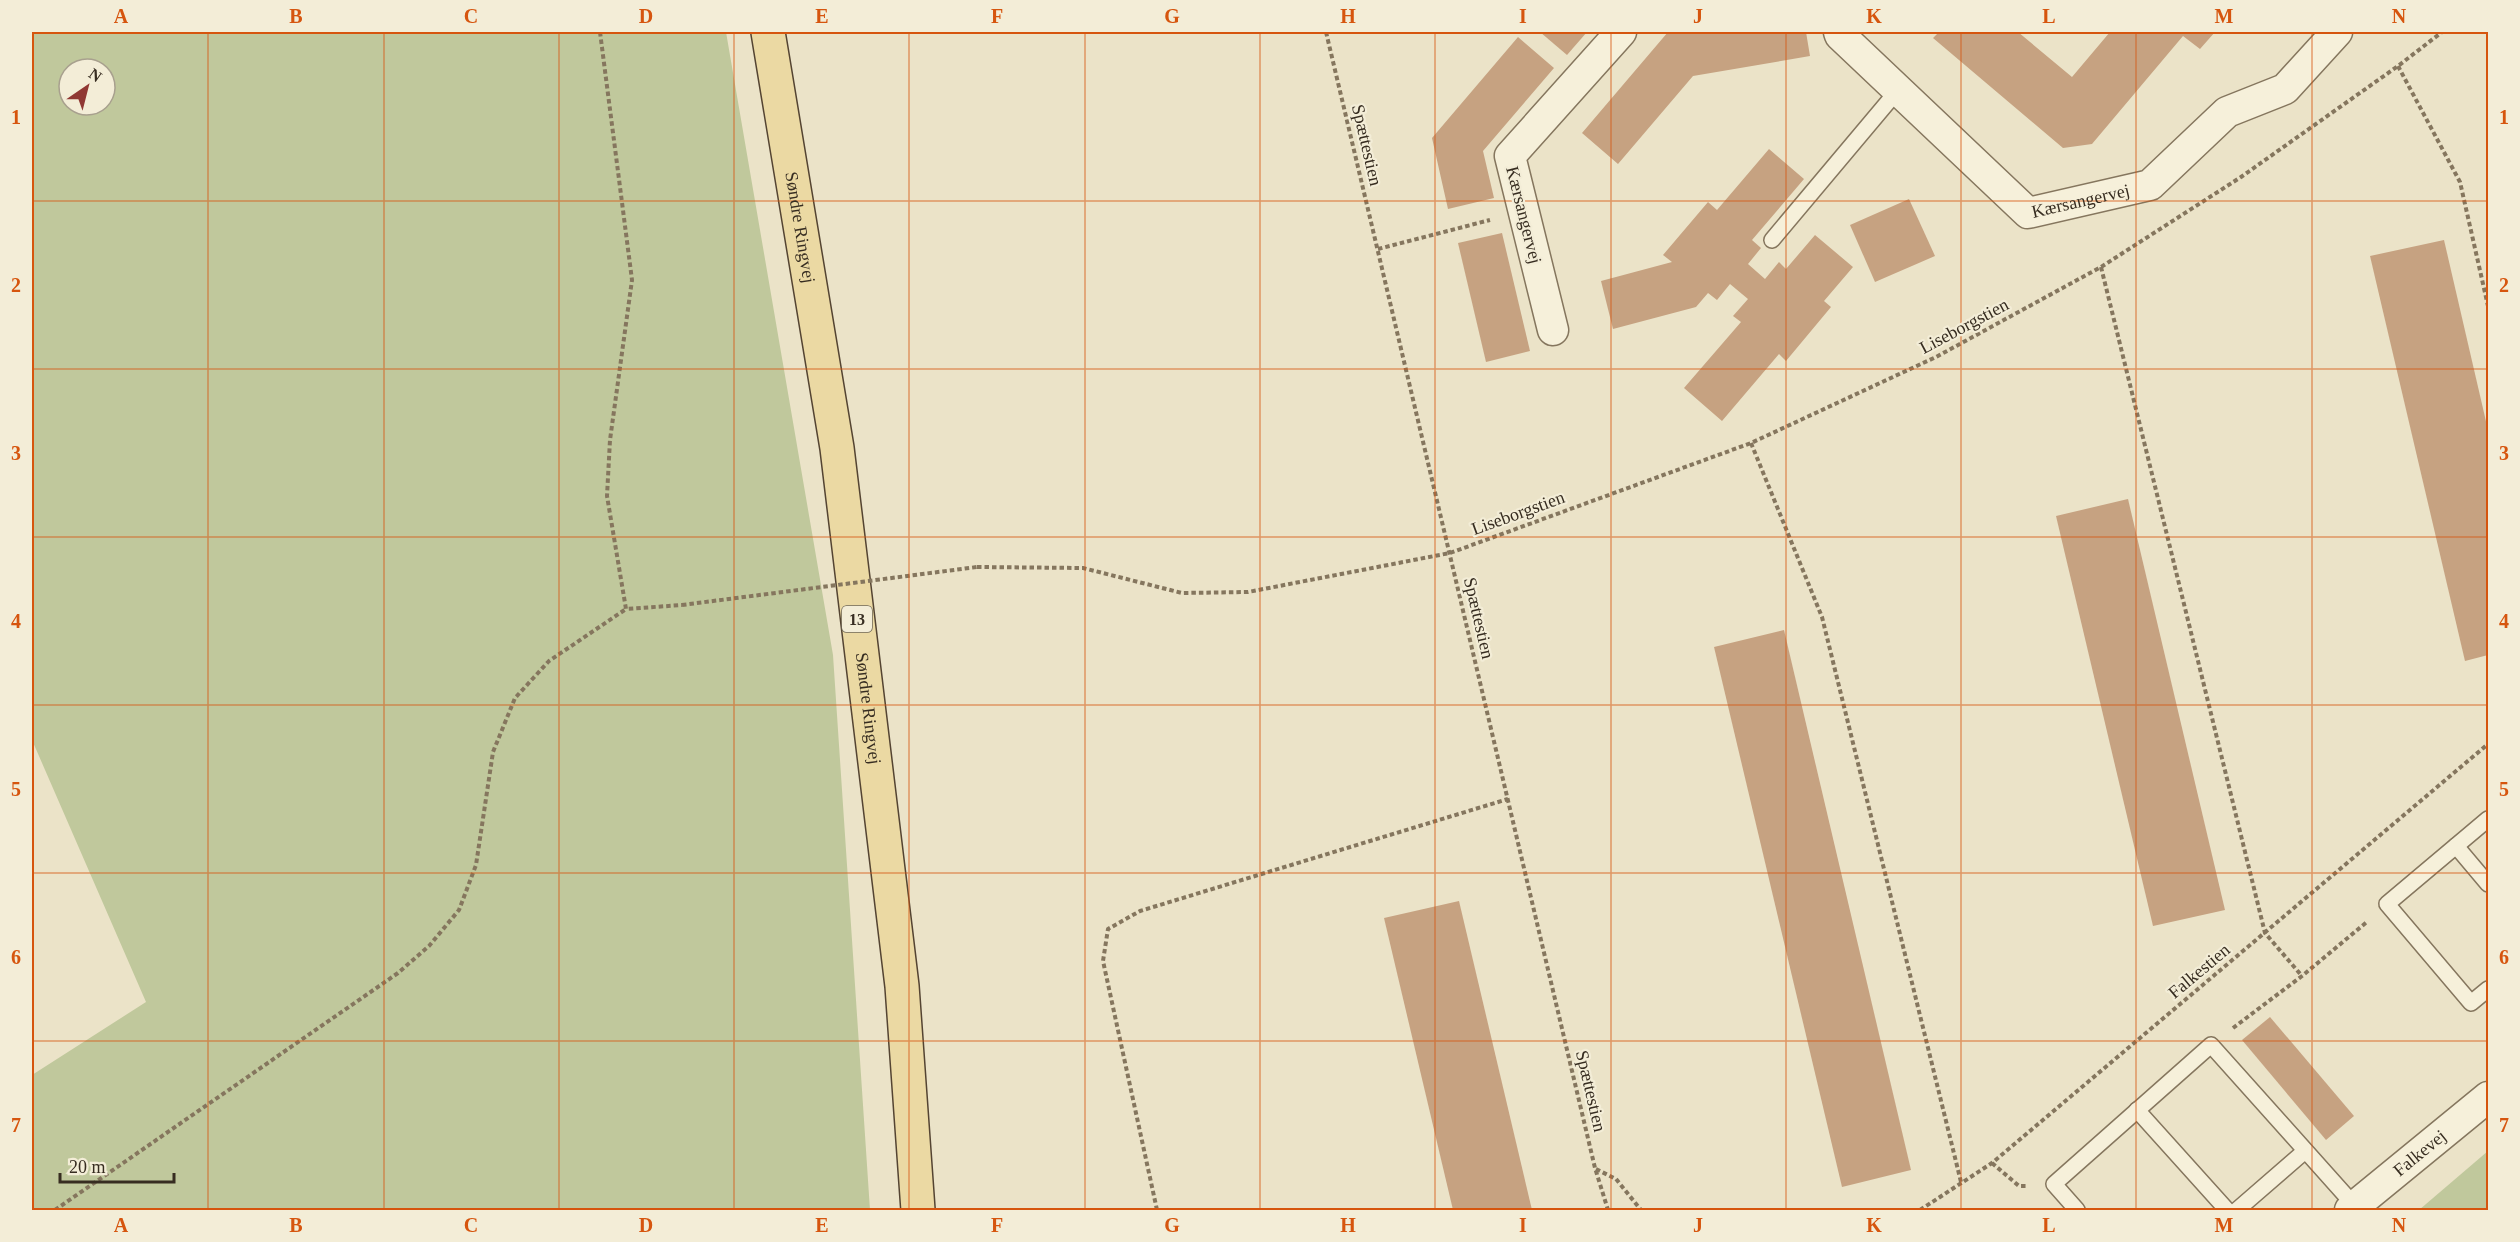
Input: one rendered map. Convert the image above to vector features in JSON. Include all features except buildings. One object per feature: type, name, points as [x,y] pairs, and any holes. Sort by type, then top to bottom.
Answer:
[{"type":"main road","name":"Søndre Ringvej","points":[[768,32],[838,460],[902,986],[918,1210]]},
{"type":"street","name":"Kærsangervej","points":[[1553,330],[1510,156],[1621,32]]},
{"type":"street","name":"Kærsangervej","points":[[1839,32],[2028,213],[2150,185],[2227,112],[2285,89],[2337,32]]},
{"type":"street","name":"Falkevej","points":[[2353,1208],[2488,1096]]},
{"type":"lane","points":[[1772,240],[1898,90]]},
{"type":"lane","points":[[2488,819],[2388,904],[2471,1003],[2488,989]]},
{"type":"lane","points":[[2456,846],[2488,884]]},
{"type":"lane","points":[[2077,1210],[2054,1184],[2211,1045],[2305,1150],[2353,1208]]},
{"type":"lane","points":[[2138,1110],[2227,1210]]},
{"type":"lane","points":[[2237,1210],[2305,1150]]},
{"type":"path","points":[[55,1210],[398,973],[429,946],[459,910],[476,865],[493,752],[515,698],[549,661],[626,609],[607,496],[610,440],[632,280],[600,32]]},
{"type":"path","name":"Spættestien","points":[[1326,32],[1595,1168],[1608,1210]]},
{"type":"path","name":"Liseborgstien","points":[[626,609],[682,605],[977,567],[1083,568],[1182,593],[1248,592],[1450,553],[1751,443],[1936,357],[2102,267],[2241,177],[2398,66],[2442,32]]},
{"type":"path","points":[[2398,66],[2460,182],[2488,306]]},
{"type":"path","points":[[1378,249],[1523,212]]},
{"type":"path","points":[[2102,267],[2265,933],[2302,976]]},
{"type":"path","points":[[1751,443],[1822,617],[1961,1182]]},
{"type":"path","name":"Falkestien","points":[[1920,1210],[1992,1163],[2488,744]]},
{"type":"path","points":[[1157,1210],[1103,961],[1108,929],[1140,911],[1508,799]]},
{"type":"path","points":[[2211,1045],[2302,976],[2388,904]]},
{"type":"path","points":[[1992,1163],[2019,1186],[2054,1184]]},
{"type":"path","points":[[1595,1168],[1616,1179],[1641,1210]]},
{"type":"green space","points":[[32,32],[726,32],[833,655],[870,1210],[32,1210],[32,1075],[146,1002],[32,740]]},
{"type":"green space","points":[[2488,1151],[2488,1210],[2419,1210]]}]
